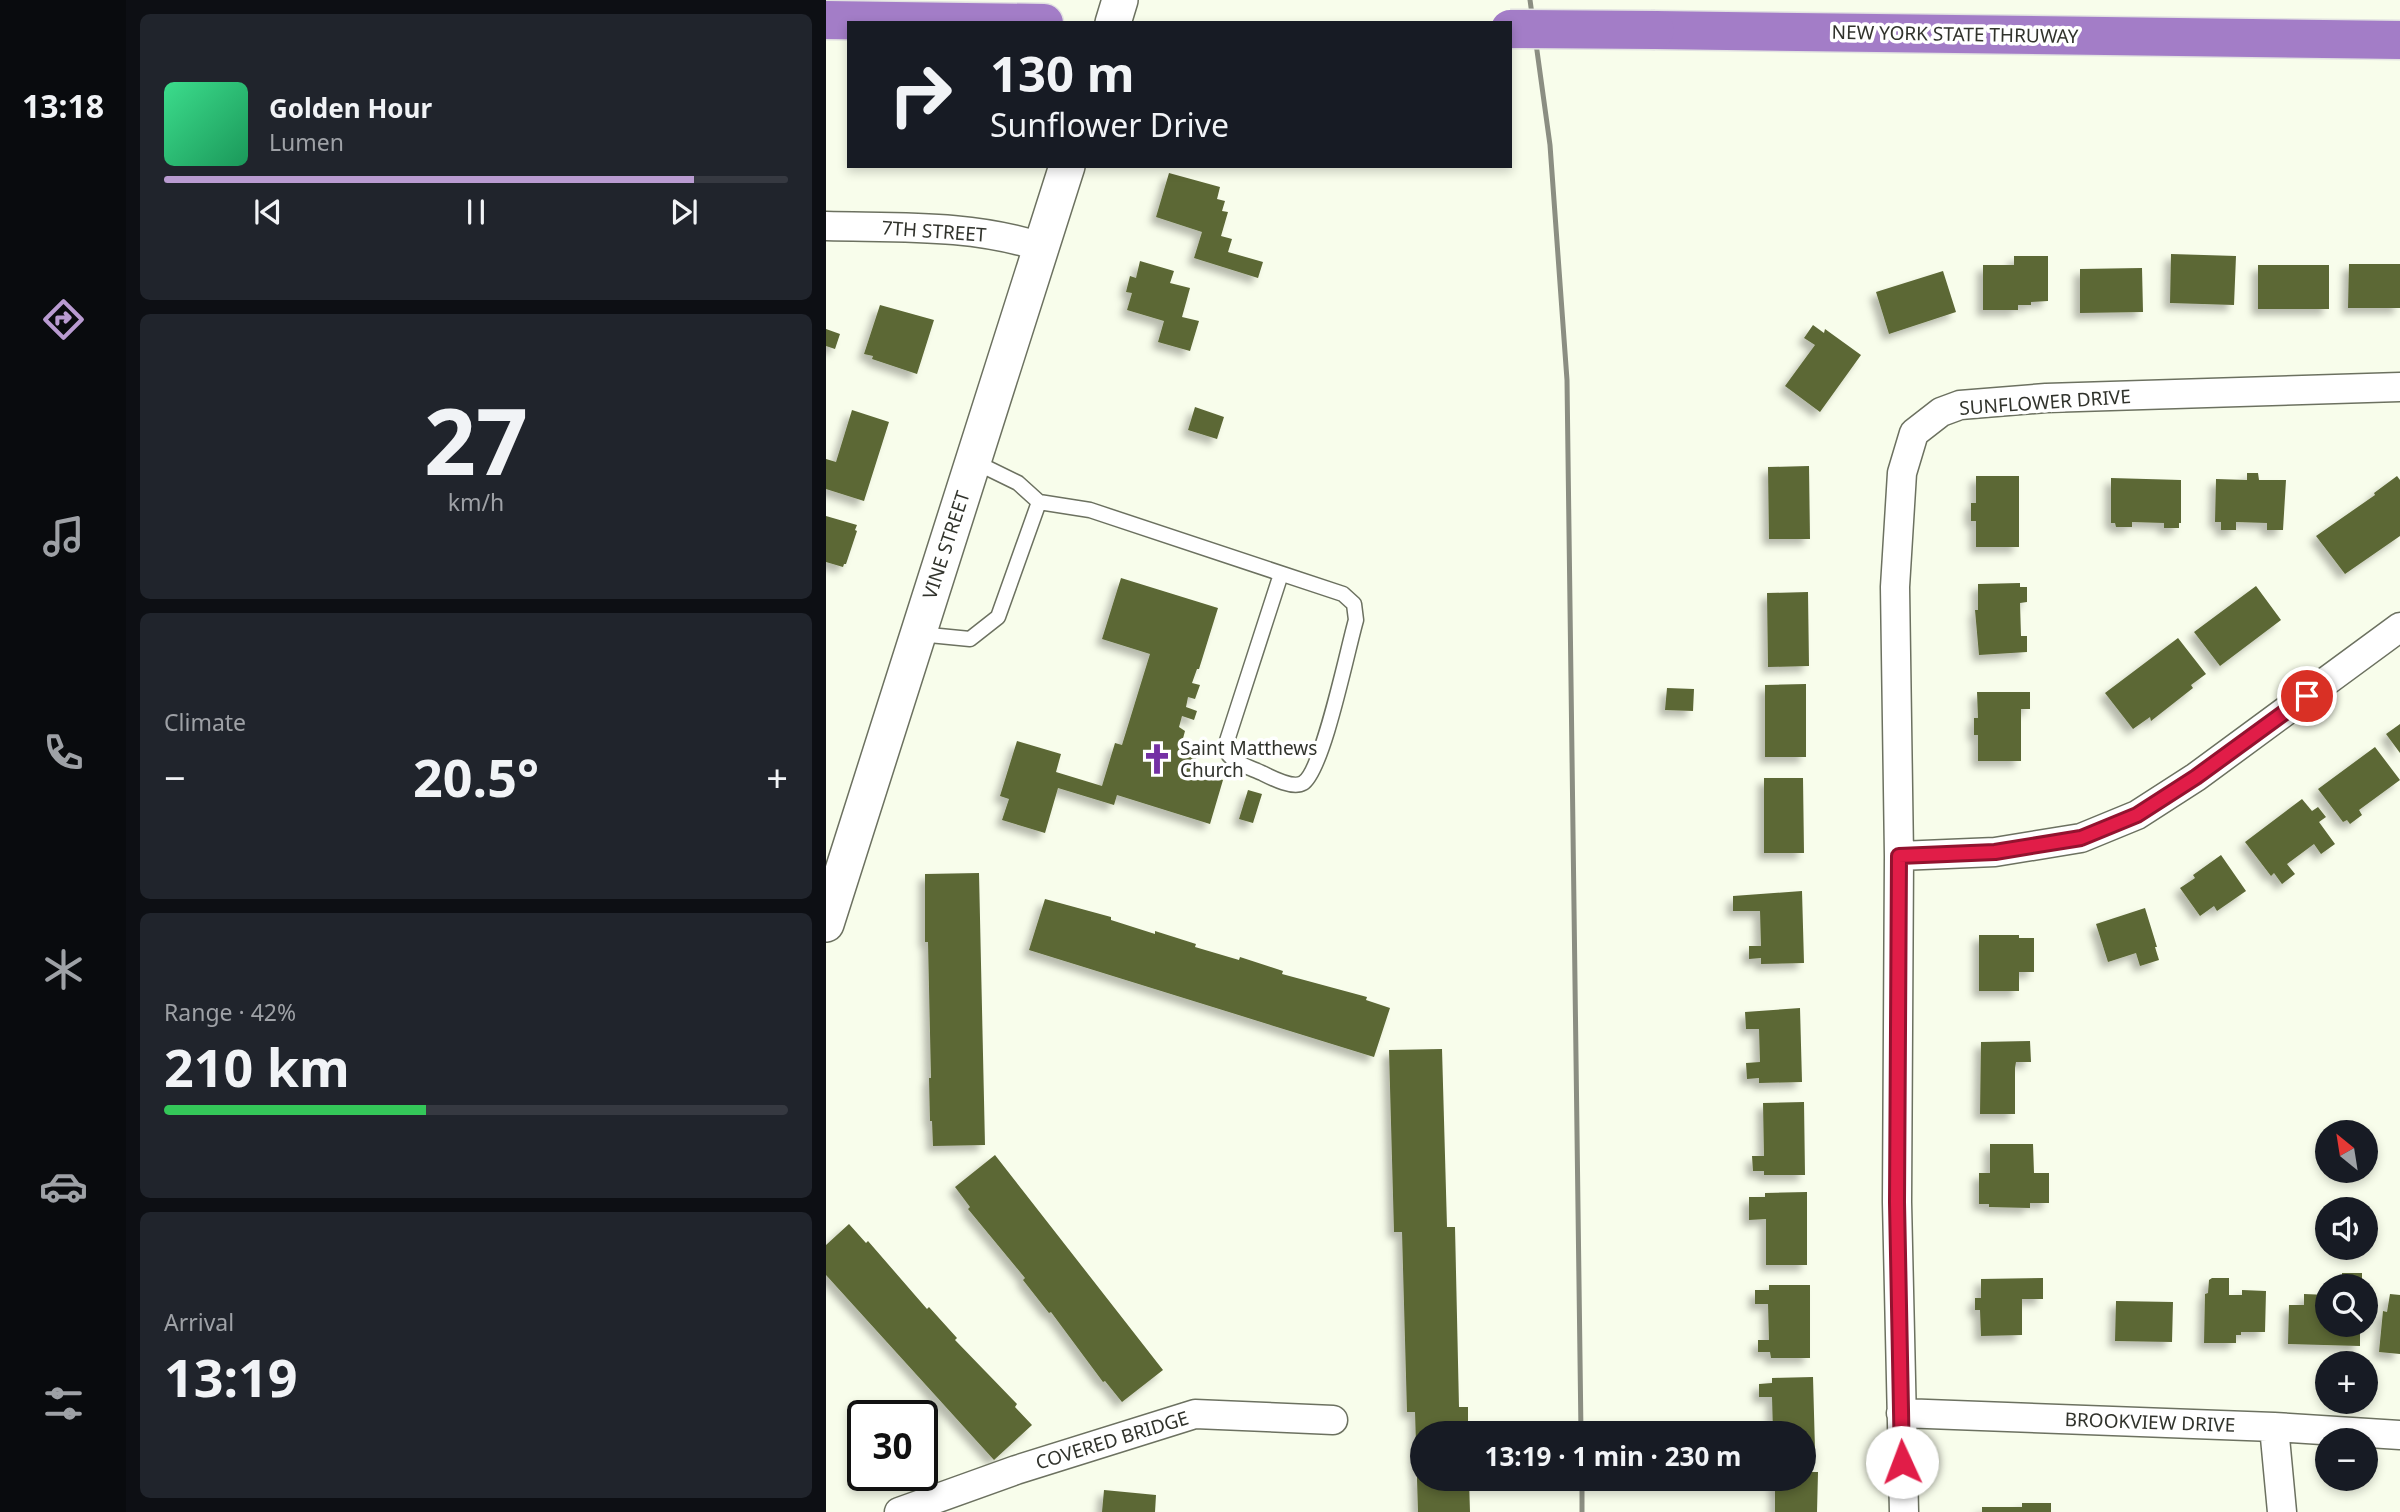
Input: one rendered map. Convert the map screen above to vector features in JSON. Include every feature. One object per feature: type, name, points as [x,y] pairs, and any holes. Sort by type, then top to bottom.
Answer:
[{"type":"highway","points":[[826,20],[912,21]]},
{"type":"highway","name":"NEW YORK STATE THRUWAY","points":[[1512,29],[2400,40]]},
{"type":"street","points":[[1114,21],[1120,0]]},
{"type":"street","name":"VINE STREET","points":[[826,924],[1066,168]]},
{"type":"street","name":"7TH STREET","points":[[826,226],[965,230],[1018,239],[1041,247]]},
{"type":"street","name":"SUNFLOWER DRIVE","points":[[1904,1512],[1897,1202],[1899,856],[1895,587],[1902,472],[1914,433],[1941,412],[1961,405],[2046,398],[2400,387]]},
{"type":"street","points":[[1899,856],[1995,852],[2081,838],[2137,815],[2196,777],[2400,627]]},
{"type":"street","name":"BROOKVIEW DRIVE","points":[[1901,1413],[2274,1427],[2400,1435]]},
{"type":"street","name":"COVERED BRIDGE","points":[[899,1512],[1016,1470],[1195,1414],[1333,1420]]},
{"type":"street","points":[[2274,1427],[2282,1512]]},
{"type":"lane","points":[[973,461],[1018,483],[1039,502],[1090,510],[1281,573],[1343,594],[1354,604],[1356,620],[1322,748],[1308,778],[1302,784],[1271,778],[1231,758],[1225,747],[1281,573]]},
{"type":"lane","points":[[918,634],[971,639],[998,617],[1039,502]]},
{"type":"building","points":[[1169,173],[1220,187],[1217,199],[1225,201],[1222,211],[1228,212],[1221,236],[1232,239],[1228,252],[1263,262],[1258,278],[1194,258],[1202,232],[1156,217]]},
{"type":"building","points":[[2171,254],[2236,256],[2234,305],[2170,303]]},
{"type":"building","points":[[2014,256],[2048,256],[2048,301],[2018,305],[2018,310],[1983,310],[1983,265],[2014,265]]},
{"type":"building","points":[[1140,261],[1174,271],[1170,283],[1190,288],[1182,317],[1199,321],[1190,351],[1158,342],[1164,321],[1127,310],[1132,293],[1126,292],[1130,276],[1136,278]]},
{"type":"building","points":[[2349,264],[2400,264],[2400,308],[2348,308]]},
{"type":"building","points":[[2258,265],[2329,265],[2329,309],[2258,309]]},
{"type":"building","points":[[2142,268],[2143,312],[2080,313],[2080,269]]},
{"type":"building","points":[[1943,271],[1956,312],[1889,334],[1876,292]]},
{"type":"building","points":[[880,305],[934,320],[917,374],[864,354]]},
{"type":"building","points":[[1813,325],[1824,333],[1825,329],[1861,355],[1820,412],[1785,386],[1815,345],[1804,338]]},
{"type":"building","points":[[826,329],[840,334],[835,349],[826,346]]},
{"type":"building","points":[[1195,407],[1224,417],[1217,439],[1188,430]]},
{"type":"building","points":[[852,410],[889,422],[864,501],[826,489],[826,459],[836,462]]},
{"type":"building","points":[[1809,466],[1810,539],[1769,539],[1768,467]]},
{"type":"building","points":[[2247,473],[2258,473],[2259,480],[2286,480],[2283,530],[2267,530],[2267,523],[2236,522],[2236,530],[2221,530],[2221,522],[2215,522],[2216,479],[2247,480]]},
{"type":"building","points":[[1976,476],[2019,476],[2019,547],[1976,547],[1976,521],[1971,521],[1971,503],[1976,503]]},
{"type":"building","points":[[2397,476],[2400,480],[2400,536],[2345,574],[2316,536],[2375,495],[2374,493]]},
{"type":"building","points":[[2111,478],[2181,480],[2179,528],[2164,528],[2164,523],[2132,522],[2132,527],[2116,527],[2115,523],[2111,523]]},
{"type":"building","points":[[826,516],[857,525],[843,567],[826,562]]},
{"type":"building","points":[[1121,578],[1218,608],[1192,683],[1200,685],[1195,699],[1188,697],[1186,707],[1197,711],[1194,720],[1182,716],[1179,727],[1185,731],[1181,746],[1198,751],[1193,770],[1223,780],[1210,824],[1117,795],[1114,805],[1058,788],[1045,833],[1002,820],[1009,799],[1000,796],[1017,741],[1061,754],[1056,772],[1102,786],[1115,743],[1122,745],[1150,654],[1102,639]]},
{"type":"building","points":[[2020,583],[2020,587],[2027,587],[2027,602],[2020,603],[2021,636],[2027,636],[2027,652],[1979,655],[1975,610],[1978,610],[1978,584]]},
{"type":"building","points":[[2256,586],[2281,620],[2220,666],[2194,632]]},
{"type":"building","points":[[1808,592],[1809,666],[1768,667],[1767,593]]},
{"type":"building","points":[[2178,638],[2206,674],[2191,685],[2193,688],[2151,721],[2150,717],[2133,729],[2105,693]]},
{"type":"building","points":[[1806,684],[1806,757],[1765,757],[1765,685]]},
{"type":"building","points":[[1667,688],[1694,689],[1693,711],[1665,710]]},
{"type":"building","points":[[1977,692],[2030,692],[2030,709],[2021,709],[2021,761],[1978,761],[1978,735],[1974,735],[1974,718],[1978,718]]},
{"type":"building","points":[[2400,724],[2400,753],[2386,734]]},
{"type":"building","points":[[2375,747],[2400,780],[2359,810],[2362,815],[2350,824],[2347,820],[2343,822],[2318,789]]},
{"type":"building","points":[[1764,778],[1803,778],[1804,853],[1764,853]]},
{"type":"building","points":[[1248,790],[1262,794],[1253,823],[1239,819]]},
{"type":"building","points":[[2302,799],[2312,811],[2318,807],[2326,817],[2319,822],[2335,844],[2321,854],[2314,844],[2287,864],[2295,874],[2282,884],[2274,873],[2271,876],[2245,842]]},
{"type":"building","points":[[2221,855],[2246,891],[2217,911],[2214,906],[2200,916],[2180,888]]},
{"type":"building","points":[[979,873],[985,1145],[933,1146],[930,1121],[925,874]]},
{"type":"building","points":[[1802,891],[1804,963],[1761,964],[1761,958],[1749,959],[1749,946],[1761,946],[1760,911],[1733,911],[1733,896]]},
{"type":"building","points":[[1045,899],[1111,917],[1111,920],[1155,934],[1155,931],[1196,944],[1195,947],[1239,960],[1240,957],[1283,971],[1282,974],[1367,997],[1366,1000],[1390,1008],[1374,1057],[1029,950]]},
{"type":"building","points":[[2145,908],[2159,960],[2140,966],[2136,953],[2108,962],[2096,924]]},
{"type":"building","points":[[1979,935],[2019,935],[2019,938],[2034,938],[2034,972],[2019,972],[2019,991],[1979,991]]},
{"type":"building","points":[[1800,1008],[1802,1082],[1759,1083],[1759,1078],[1747,1079],[1746,1063],[1760,1062],[1759,1029],[1746,1029],[1745,1012]]},
{"type":"building","points":[[2030,1041],[2031,1062],[2016,1062],[2015,1114],[1980,1114],[1981,1042]]},
{"type":"building","points":[[1442,1049],[1447,1227],[1455,1227],[1459,1407],[1468,1407],[1468,1421],[1415,1421],[1415,1412],[1407,1412],[1402,1232],[1394,1232],[1389,1050]]},
{"type":"building","points":[[1804,1102],[1805,1175],[1764,1175],[1764,1171],[1753,1171],[1752,1156],[1764,1156],[1763,1103]]},
{"type":"building","points":[[1990,1144],[2033,1144],[2034,1173],[2049,1173],[2049,1203],[2030,1203],[2030,1208],[1989,1207],[1989,1204],[1979,1204],[1979,1173],[1990,1173]]},
{"type":"building","points":[[995,1155],[1163,1370],[1122,1402],[1105,1381],[1103,1382],[1051,1312],[1049,1313],[1023,1280],[1025,1278],[968,1209],[970,1207],[955,1187]]},
{"type":"building","points":[[1807,1192],[1807,1265],[1766,1265],[1766,1219],[1749,1220],[1749,1197],[1765,1197],[1765,1193]]},
{"type":"building","points":[[849,1224],[866,1243],[868,1241],[927,1309],[929,1307],[957,1338],[955,1340],[1017,1404],[1015,1407],[1032,1425],[994,1460],[826,1275],[826,1245]]},
{"type":"building","points":[[2043,1278],[2043,1299],[2022,1299],[2022,1335],[1981,1336],[1980,1310],[1975,1310],[1975,1298],[1981,1298],[1981,1279]]},
{"type":"building","points":[[2229,1278],[2229,1295],[2242,1295],[2242,1290],[2266,1291],[2265,1332],[2241,1332],[2241,1335],[2236,1335],[2236,1343],[2204,1343],[2205,1294],[2208,1293],[2209,1280]]},
{"type":"building","points":[[1769,1285],[1810,1285],[1810,1358],[1771,1358],[1770,1352],[1758,1352],[1758,1340],[1769,1340],[1768,1304],[1755,1304],[1755,1290],[1769,1290]]},
{"type":"building","points":[[2304,1294],[2315,1294],[2315,1337],[2360,1337],[2360,1346],[2288,1344],[2289,1305],[2304,1305]]},
{"type":"building","points":[[2390,1294],[2400,1295],[2400,1354],[2379,1352],[2383,1311],[2387,1312]]},
{"type":"building","points":[[2116,1301],[2173,1302],[2172,1342],[2115,1341]]},
{"type":"building","points":[[1813,1377],[1814,1421],[1773,1421],[1772,1397],[1759,1397],[1759,1384],[1772,1383],[1772,1378]]},
{"type":"building","points":[[1818,1472],[1817,1512],[1775,1512],[1775,1491],[1816,1491]]},
{"type":"building","points":[[1104,1490],[1156,1495],[1155,1512],[1102,1512]]},
{"type":"building","points":[[1417,1491],[1469,1491],[1470,1512],[1418,1512]]},
{"type":"building","points":[[2022,1503],[2051,1503],[2051,1512],[1982,1512],[1982,1507],[2022,1507]]},
{"type":"railway","points":[[1530,0],[1550,145],[1567,380],[1581,1421]]},
{"type":"railway","points":[[1582,1491],[1582,1512]]},
{"type":"place","name":"Saint Matthews Church","points":[[1157,759]]},
{"type":"route","points":[[1902,1462],[1897,1202],[1899,856],[1995,852],[2081,838],[2137,815],[2196,777],[2307,696]]}]
